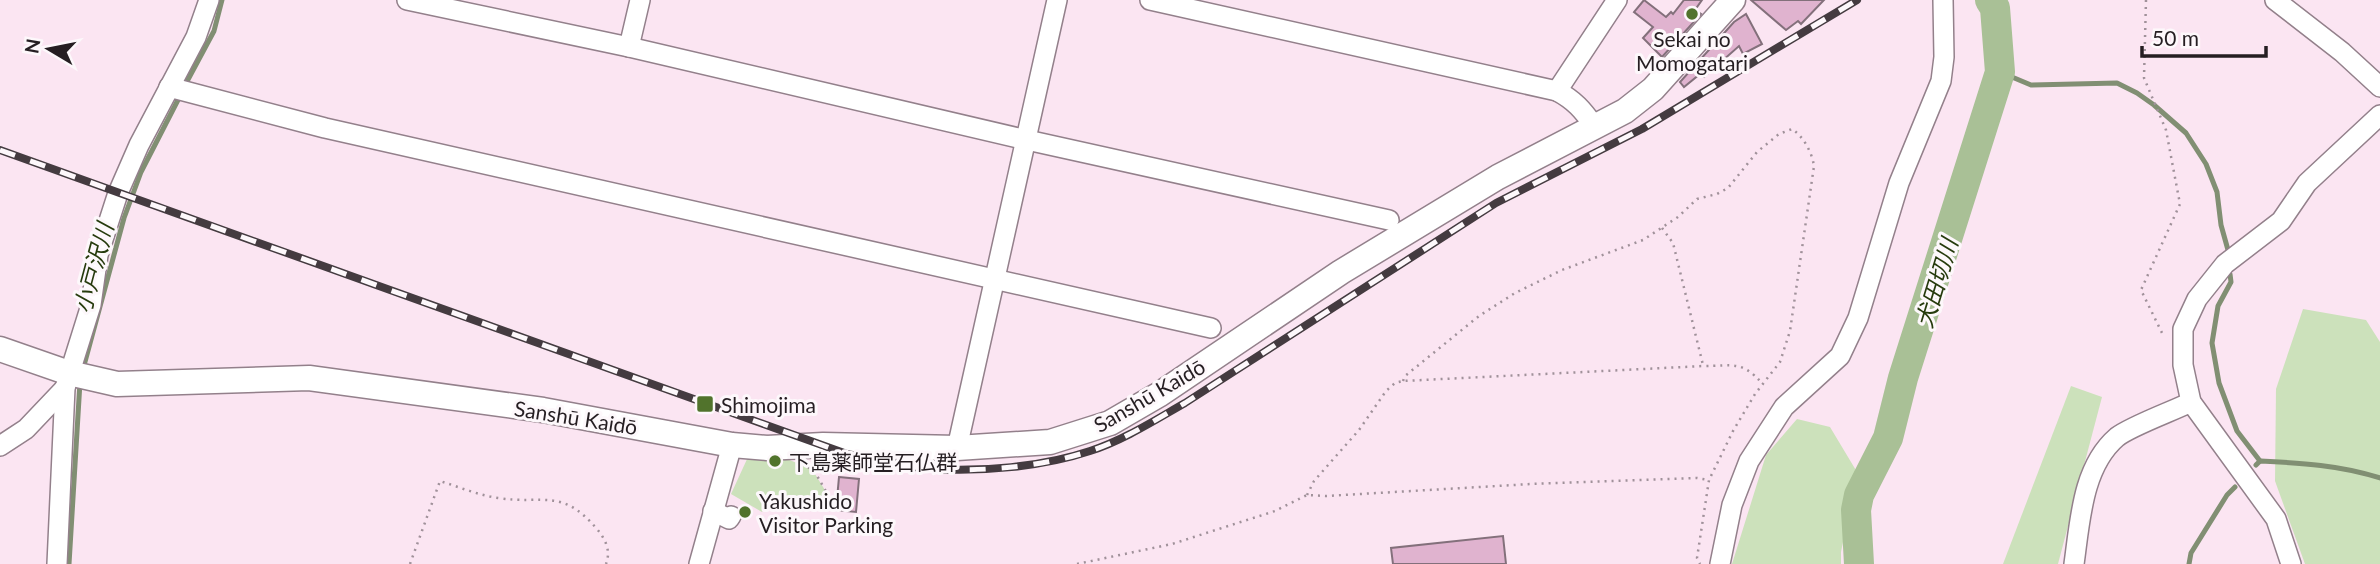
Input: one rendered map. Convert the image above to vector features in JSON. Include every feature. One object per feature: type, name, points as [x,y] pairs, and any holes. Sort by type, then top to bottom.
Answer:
[{"type":"main road","name":"Sanshū Kaidō","points":[[0,349],[74,378],[117,384],[309,378],[542,410],[732,445],[767,448],[823,445],[957,448],[1050,442],[1110,423],[1160,394],[1341,272],[1498,177],[1625,111],[1653,89],[1733,0]]},
{"type":"street","points":[[57,564],[74,378],[91,305],[98,255],[118,192],[177,89],[209,0]]},
{"type":"street","points":[[407,0],[629,47],[1027,140],[1389,220]]},
{"type":"street","points":[[629,47],[640,0]]},
{"type":"street","points":[[1150,0],[1558,91],[1582,108],[1594,127]]},
{"type":"street","points":[[1558,91],[1617,0]]},
{"type":"street","points":[[1720,564],[1732,505],[1749,461],[1784,407],[1840,356],[1858,318],[1899,183],[1941,81],[1944,57],[1943,0]]},
{"type":"street","points":[[2274,0],[2342,52],[2380,87]]},
{"type":"street","points":[[957,448],[1057,2]]},
{"type":"street","points":[[177,89],[325,128],[1210,328]]},
{"type":"street","points":[[2291,564],[2276,519],[2191,402],[2183,365],[2183,329],[2197,299],[2225,264],[2281,221],[2307,183],[2380,116]]},
{"type":"street","points":[[0,446],[26,429],[74,378]]},
{"type":"street","points":[[2074,564],[2084,496],[2107,447],[2118,436],[2191,402]]},
{"type":"street","points":[[699,564],[722,513],[732,445]]},
{"type":"path","points":[[2146,0],[2144,78],[2164,125],[2180,204],[2141,290],[2164,337]]},
{"type":"path","points":[[1402,381],[1479,316],[1515,293],[1562,270],[1622,249],[1662,228],[1697,199],[1728,188],[1757,152],[1779,134],[1791,129],[1800,134],[1814,166],[1790,331],[1780,362],[1762,383],[1733,430],[1709,480],[1697,558],[1700,564]]},
{"type":"path","points":[[1662,228],[1674,243],[1703,366]]},
{"type":"path","points":[[1307,495],[1314,481],[1359,430],[1386,391],[1402,381],[1740,366],[1749,369],[1762,383]]},
{"type":"path","points":[[802,464],[817,474],[831,500]]},
{"type":"path","points":[[1077,564],[1172,544],[1275,511],[1307,495],[1659,479],[1709,480]]},
{"type":"path","points":[[410,564],[440,481],[498,498],[554,500],[580,510],[605,538],[609,556],[606,564]]},
{"type":"green space","points":[[2303,309],[2366,320],[2380,342],[2380,564],[2305,564],[2275,481],[2276,389]]},
{"type":"green space","points":[[2071,386],[2102,397],[2058,564],[2003,564]]},
{"type":"green space","points":[[1797,419],[1830,427],[1857,472],[1841,564],[1732,564],[1766,455]]},
{"type":"green space","points":[[748,457],[782,457],[812,469],[831,500],[778,495],[762,512],[731,494]]},
{"type":"building","points":[[1644,0],[1666,17],[1671,12],[1673,14],[1684,0],[1702,0],[1695,10],[1701,14],[1662,57],[1643,38],[1653,27],[1634,12]]},
{"type":"building","points":[[1751,0],[1824,0],[1801,24],[1798,21],[1786,30]]},
{"type":"building","points":[[1746,14],[1762,44],[1743,54],[1739,46],[1704,77],[1700,74],[1684,87],[1680,82],[1734,22]]},
{"type":"building","points":[[839,477],[859,479],[856,512],[836,510]]},
{"type":"building","points":[[1503,536],[1506,564],[1393,564],[1391,548]]},
{"type":"waterway","name":"小戸沢川","points":[[184,87],[214,31],[222,0]]},
{"type":"waterway","name":"犬田切川","points":[[1859,564],[1856,510],[1859,495],[1888,438],[1903,378],[2000,72],[1995,8],[1990,0]]},
{"type":"waterway","points":[[2000,72],[2031,85],[2117,83],[2154,105],[2186,133],[2206,164],[2217,192],[2221,225],[2228,250]]},
{"type":"waterway","name":"小戸沢川","points":[[83,369],[124,218],[141,172],[180,96]]},
{"type":"waterway","points":[[2230,274],[2231,282],[2218,306],[2212,343],[2219,383],[2237,431],[2260,461]]},
{"type":"waterway","name":"小戸沢川","points":[[69,564],[80,382]]},
{"type":"waterway","points":[[2256,465],[2260,461],[2320,465],[2380,478]]},
{"type":"waterway","points":[[2189,564],[2191,553],[2227,495],[2235,487]]},
{"type":"railway","points":[[0,150],[847,454],[920,468],[991,469],[1032,465],[1071,456],[1103,446],[1139,429],[1185,403],[1496,203],[1642,129],[1857,0]]},
{"type":"place","name":"Sekai no Momogatari","points":[[1692,14]]},
{"type":"place","name":"Shimojima","points":[[705,404]]},
{"type":"place","name":"下島薬師堂石仏群","points":[[775,461]]},
{"type":"place","name":"Yakushido Visitor Parking","points":[[745,512]]}]
